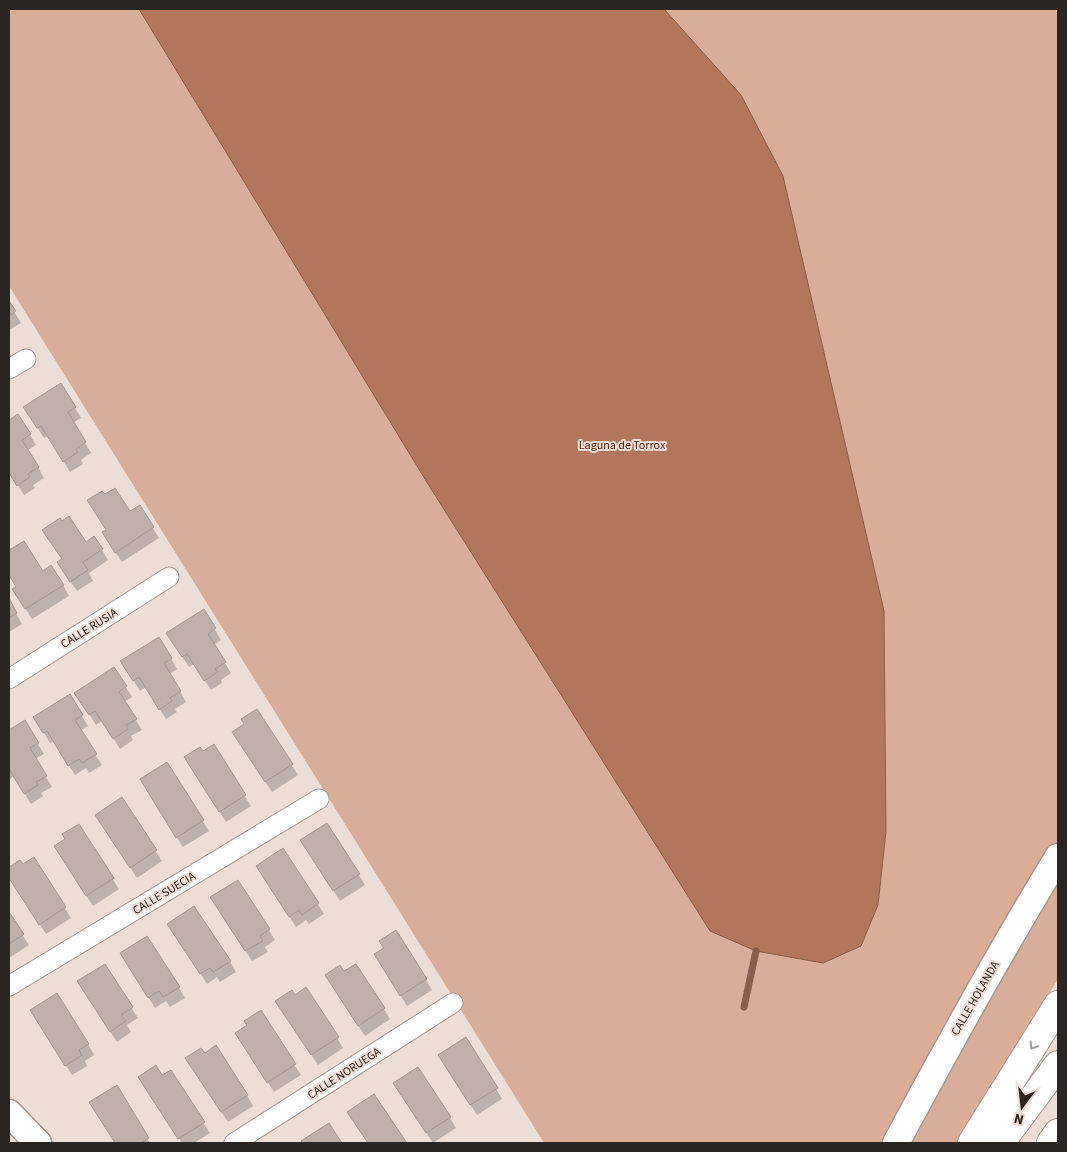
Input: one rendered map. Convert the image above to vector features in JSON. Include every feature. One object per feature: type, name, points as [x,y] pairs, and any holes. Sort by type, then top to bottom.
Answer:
[{"type":"highway","points":[[972,1143],[1058,1005]]},
{"type":"highway","points":[[1000,1143],[1058,1065]]},
{"type":"highway","points":[[1051,1143],[1058,1133]]},
{"type":"street","points":[[9,369],[26,359]]},
{"type":"street","name":"CALLE RUSIA","points":[[9,679],[169,577]]},
{"type":"street","name":"CALLE SUECIA","points":[[9,986],[319,799]]},
{"type":"street","name":"CALLE HOLANDA","points":[[896,1143],[952,1038],[1058,857]]},
{"type":"street","name":"CALLE NORUEGA","points":[[234,1143],[453,1003]]},
{"type":"street","points":[[9,1113],[38,1143]]},
{"type":"green space","name":"Laguna de Torrox","points":[[9,9],[1058,9],[1058,979],[957,1143],[544,1143],[9,286]]},
{"type":"shaded area","name":"Laguna de Torrox","points":[[139,9],[664,9],[741,95],[783,176],[884,611],[886,831],[878,905],[861,946],[823,963],[756,951],[710,931],[428,484]]},
{"type":"building","points":[[9,301],[16,311],[9,316]]},
{"type":"building","points":[[61,383],[76,407],[68,412],[86,442],[76,449],[78,452],[63,462],[41,426],[37,428],[23,407]]},
{"type":"building","points":[[18,414],[31,434],[22,440],[39,467],[28,474],[30,477],[17,486],[9,473],[9,420]]},
{"type":"building","points":[[115,488],[130,511],[140,505],[154,527],[115,553],[102,532],[106,530],[87,500],[102,491],[105,494]]},
{"type":"building","points":[[69,516],[86,542],[94,536],[103,549],[83,562],[88,570],[70,582],[57,562],[62,559],[42,530],[60,518],[62,521]]},
{"type":"building","points":[[24,541],[43,571],[51,565],[64,585],[25,609],[12,589],[16,587],[9,575],[9,550]]},
{"type":"building","points":[[9,598],[17,613],[9,618]]},
{"type":"building","points":[[204,609],[216,628],[208,634],[226,662],[215,669],[218,672],[204,681],[187,654],[182,657],[166,633]]},
{"type":"building","points":[[159,637],[172,658],[164,663],[181,691],[170,698],[172,701],[159,710],[139,677],[133,681],[120,661]]},
{"type":"building","points":[[114,667],[127,686],[119,692],[137,719],[126,725],[128,729],[113,739],[95,711],[89,715],[74,693]]},
{"type":"building","points":[[70,694],[83,715],[75,720],[97,754],[82,763],[79,759],[68,766],[47,731],[43,733],[33,717]]},
{"type":"building","points":[[257,709],[293,764],[265,782],[232,732],[244,724],[241,719]]},
{"type":"building","points":[[25,720],[39,743],[30,748],[47,776],[36,782],[38,785],[24,794],[9,769],[9,730]]},
{"type":"building","points":[[214,744],[246,795],[219,812],[184,757],[200,747],[203,751]]},
{"type":"building","points":[[167,762],[204,820],[176,838],[140,779]]},
{"type":"building","points":[[122,797],[157,850],[130,868],[95,815]]},
{"type":"building","points":[[327,823],[360,874],[333,891],[300,840]]},
{"type":"building","points":[[79,824],[114,878],[86,896],[54,846],[65,839],[62,834]]},
{"type":"building","points":[[283,848],[319,903],[302,915],[299,910],[289,917],[256,866]]},
{"type":"building","points":[[34,857],[66,907],[39,925],[9,878],[9,867],[20,860],[23,864]]},
{"type":"building","points":[[238,880],[270,929],[260,936],[263,941],[245,951],[210,897]]},
{"type":"building","points":[[194,906],[231,961],[213,972],[210,968],[200,974],[167,924]]},
{"type":"building","points":[[9,912],[24,934],[9,944]]},
{"type":"building","points":[[396,930],[427,979],[400,996],[374,954],[384,948],[379,941]]},
{"type":"building","points":[[147,936],[180,987],[163,997],[159,991],[148,998],[120,953]]},
{"type":"building","points":[[105,964],[133,1007],[121,1015],[126,1021],[110,1032],[77,981]]},
{"type":"building","points":[[356,964],[385,1008],[358,1026],[325,975],[340,965],[344,971]]},
{"type":"building","points":[[306,987],[339,1037],[311,1055],[275,1001],[292,990],[295,995]]},
{"type":"building","points":[[57,993],[89,1044],[79,1050],[82,1055],[65,1066],[30,1010]]},
{"type":"building","points":[[261,1010],[296,1064],[267,1083],[235,1033],[247,1025],[244,1021]]},
{"type":"building","points":[[466,1037],[498,1088],[470,1105],[438,1055]]},
{"type":"building","points":[[216,1045],[248,1095],[221,1112],[185,1058],[201,1048],[205,1053]]},
{"type":"building","points":[[156,1065],[162,1075],[171,1070],[205,1122],[178,1139],[138,1077]]},
{"type":"building","points":[[418,1067],[451,1117],[426,1133],[393,1083]]},
{"type":"building","points":[[117,1085],[149,1138],[141,1143],[115,1143],[89,1102]]},
{"type":"building","points":[[374,1094],[407,1143],[368,1143],[347,1112]]},
{"type":"building","points":[[329,1123],[342,1143],[303,1143],[301,1141]]},
{"type":"waterway","points":[[744,1007],[756,951]]}]
